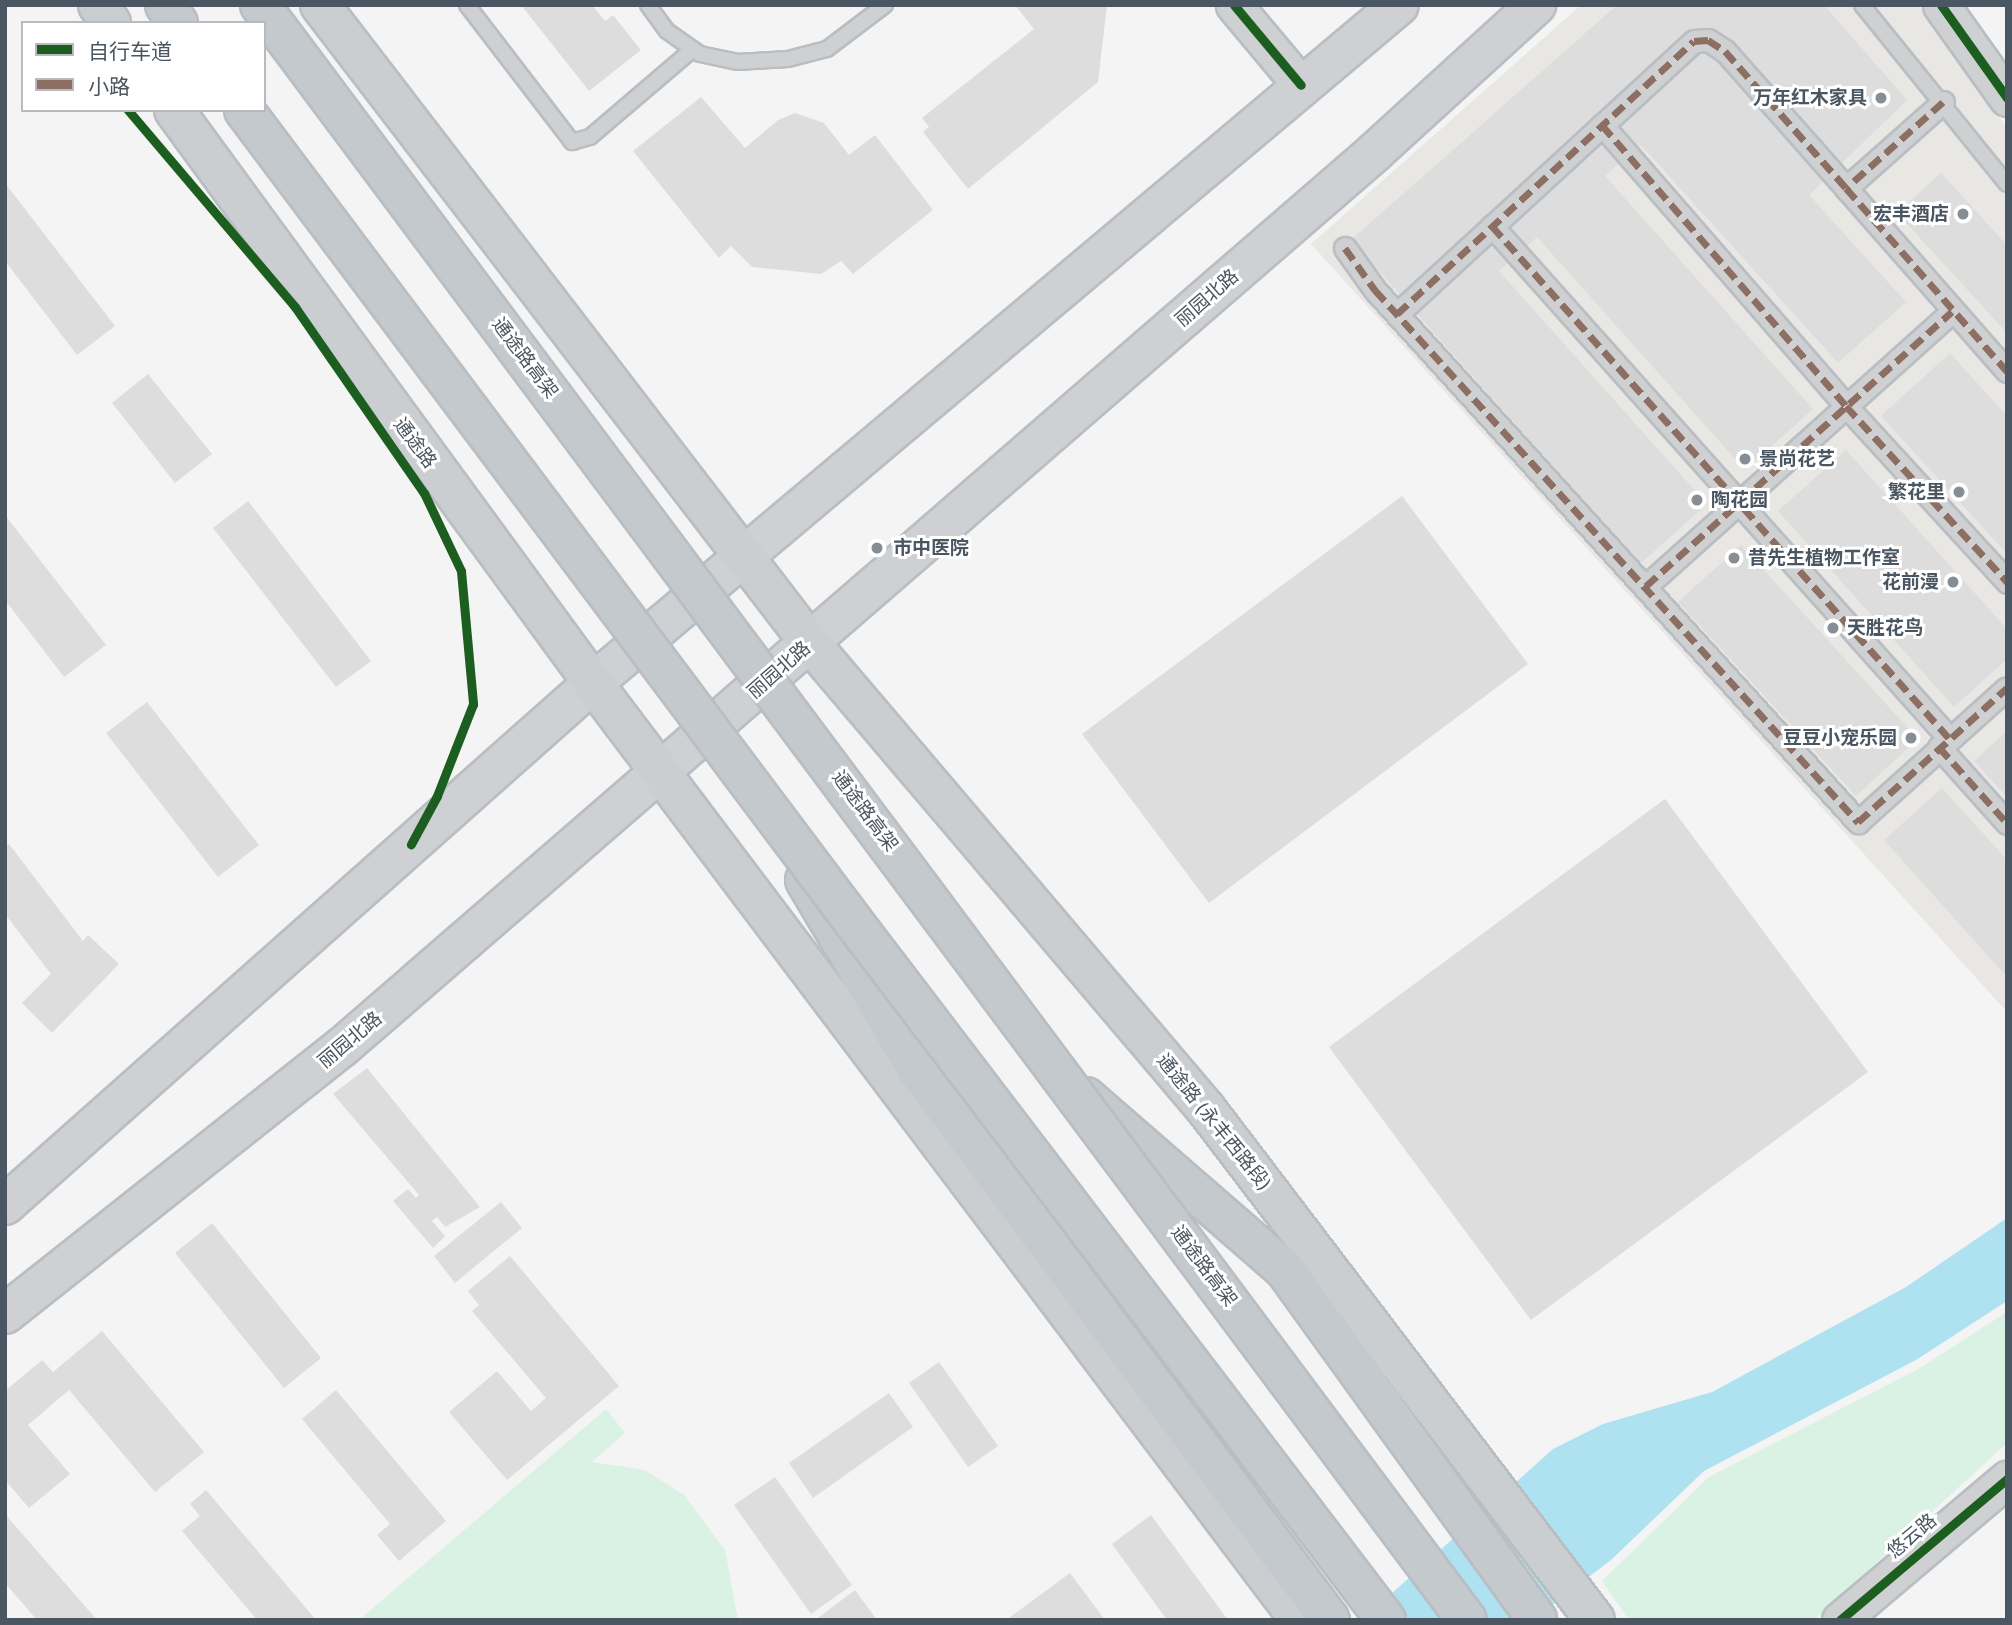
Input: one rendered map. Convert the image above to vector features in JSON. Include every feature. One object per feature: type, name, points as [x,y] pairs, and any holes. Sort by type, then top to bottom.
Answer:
[{"type":"highway","points":[[165,5],[177,21]]},
{"type":"highway","name":"通途路高架","points":[[260,5],[1066,1079],[1467,1620]]},
{"type":"highway","points":[[246,112],[746,778],[1386,1620]]},
{"type":"highway","points":[[746,778],[918,1071],[1330,1620]]},
{"type":"highway","points":[[1066,1079],[1285,1270],[1537,1620]]},
{"type":"main road","points":[[98,5],[110,21]]},
{"type":"main road","points":[[320,5],[744,552],[810,643]]},
{"type":"main road","points":[[5,1205],[744,552],[1399,5]]},
{"type":"main road","name":"丽园北路","points":[[5,1314],[341,1048],[1376,151],[1536,5]]},
{"type":"main road","name":"通途路","points":[[175,112],[593,683],[662,772]]},
{"type":"main road","name":"通途路 (永丰西路段)","points":[[810,643],[1206,1109],[1584,1605]]},
{"type":"main road","points":[[662,772],[1300,1620]]},
{"type":"street","points":[[1234,5],[1301,85]]},
{"type":"street","points":[[1941,5],[2007,97]]},
{"type":"street","points":[[1397,314],[1694,41],[1708,40],[1725,51],[2007,371]]},
{"type":"street","points":[[1846,188],[1944,102]]},
{"type":"street","points":[[1602,125],[1846,406],[2007,582]]},
{"type":"street","points":[[1492,226],[1740,502],[1944,743],[2007,823]]},
{"type":"street","points":[[1345,248],[1397,314],[1858,822],[2007,688]]},
{"type":"street","points":[[1646,586],[1952,311]]},
{"type":"street","name":"悠云路","points":[[1840,1620],[2007,1479]]},
{"type":"lane","points":[[467,5],[572,142],[590,137],[693,49]]},
{"type":"lane","points":[[648,5],[667,31],[693,49],[737,62],[788,59],[827,49],[885,5]]},
{"type":"lane","points":[[1863,5],[1944,102],[2007,184]]},
{"type":"shaded area","name":"天胜花鸟","points":[[1581,5],[1919,5],[2007,128],[2007,1012],[1311,244]]},
{"type":"green space","points":[[2007,1312],[2007,1443],[1814,1620],[1629,1620],[1602,1581],[1709,1477],[1920,1368]]},
{"type":"green space","points":[[606,1409],[625,1433],[592,1462],[645,1470],[684,1495],[725,1550],[738,1620],[359,1620]]},
{"type":"water","points":[[2007,1218],[2007,1301],[1916,1360],[1704,1471],[1611,1560],[1532,1620],[1362,1620],[1553,1449],[1603,1424],[1712,1392],[1906,1287]]},
{"type":"building","points":[[521,5],[592,5],[605,21],[613,15],[641,50],[589,91]]},
{"type":"building","points":[[1015,5],[1107,5],[1098,82],[968,189],[923,132],[929,127],[922,118],[1034,29]]},
{"type":"building","points":[[1617,5],[1824,5],[1907,100],[1809,195],[1906,302],[1838,363],[1641,145],[1605,176],[1813,409],[1745,470],[1537,237],[1499,271],[1707,504],[1640,564],[1351,240]]},
{"type":"building","points":[[701,97],[745,148],[778,120],[795,113],[824,123],[849,155],[875,135],[933,210],[853,274],[841,261],[821,274],[752,267],[731,246],[719,258],[633,151]]},
{"type":"building","points":[[1941,173],[2007,245],[2007,333],[1897,213]]},
{"type":"building","points":[[5,183],[115,326],[77,355],[5,261]]},
{"type":"building","points":[[1950,353],[2007,416],[2007,554],[1881,416]]},
{"type":"building","points":[[148,374],[212,454],[175,483],[112,403]]},
{"type":"building","points":[[1846,450],[2007,629],[2007,659],[1954,707],[1778,511]]},
{"type":"building","points":[[1402,496],[1528,664],[1209,903],[1082,734]]},
{"type":"building","points":[[248,501],[371,661],[336,687],[213,528]]},
{"type":"building","points":[[5,515],[106,645],[64,677],[5,600]]},
{"type":"building","points":[[1741,545],[1918,739],[1856,796],[1678,602]]},
{"type":"building","points":[[147,702],[259,845],[218,877],[106,733]]},
{"type":"building","points":[[2007,731],[2007,797],[1974,761]]},
{"type":"building","points":[[1942,788],[2007,860],[2007,977],[1884,840]]},
{"type":"building","points":[[1665,799],[1868,1072],[1531,1320],[1329,1047]]},
{"type":"building","points":[[9,844],[83,941],[88,935],[119,964],[52,1033],[22,1003],[51,974],[5,914],[5,847]]},
{"type":"building","points":[[367,1068],[480,1207],[445,1227],[437,1217],[432,1221],[445,1236],[433,1248],[393,1201],[408,1189],[416,1198],[419,1195],[333,1094]]},
{"type":"building","points":[[501,1202],[522,1228],[455,1283],[434,1256]]},
{"type":"building","points":[[212,1223],[321,1358],[284,1388],[175,1253]]},
{"type":"building","points":[[510,1256],[619,1386],[507,1480],[449,1412],[497,1371],[531,1411],[546,1398],[472,1311],[479,1305],[468,1291]]},
{"type":"building","points":[[102,1331],[204,1452],[155,1492],[69,1390],[28,1425],[70,1474],[29,1508],[5,1480],[5,1391],[42,1360],[53,1372]]},
{"type":"building","points":[[939,1362],[998,1446],[968,1467],[909,1383]]},
{"type":"building","points":[[336,1390],[446,1521],[399,1561],[377,1535],[390,1524],[302,1419]]},
{"type":"building","points":[[889,1393],[913,1427],[813,1498],[789,1463]]},
{"type":"building","points":[[775,1477],[852,1585],[811,1614],[734,1505]]},
{"type":"building","points":[[206,1490],[316,1620],[257,1620],[182,1531],[200,1516],[190,1504]]},
{"type":"building","points":[[5,1514],[97,1620],[37,1620],[5,1583]]},
{"type":"building","points":[[1151,1515],[1228,1620],[1167,1620],[1112,1544]]},
{"type":"building","points":[[1070,1573],[1105,1620],[1006,1620]]},
{"type":"building","points":[[855,1590],[877,1620],[815,1620]]},
{"type":"marked path","points":[[1397,314],[1694,41],[1708,40],[1725,51],[1846,188]]},
{"type":"marked path","points":[[1943,102],[1846,188],[2007,371]]},
{"type":"marked path","points":[[1602,125],[1846,406],[2007,582]]},
{"type":"marked path","points":[[1492,226],[1949,738]]},
{"type":"marked path","points":[[1345,248],[1375,290],[1858,822],[2007,688]]},
{"type":"marked path","points":[[1646,586],[1952,311]]},
{"type":"marked path","points":[[1939,747],[2007,823]]},
{"type":"cycle path","points":[[1234,5],[1301,85]]},
{"type":"cycle path","points":[[1941,5],[2007,98]]},
{"type":"cycle path","points":[[130,112],[295,307],[424,493],[461,571],[473,704],[437,796],[411,844]]},
{"type":"cycle path","points":[[1840,1620],[2007,1479]]},
{"type":"place","name":"万年红木家具","points":[[1881,98]]},
{"type":"place","name":"宏丰酒店","points":[[1963,214]]},
{"type":"place","name":"景尚花艺","points":[[1745,459]]},
{"type":"place","name":"繁花里","points":[[1959,492]]},
{"type":"place","name":"陶花园","points":[[1697,500]]},
{"type":"place","name":"市中医院","points":[[877,548]]},
{"type":"place","name":"昔先生植物工作室","points":[[1734,558]]},
{"type":"place","name":"花前漫","points":[[1953,582]]},
{"type":"place","name":"天胜花鸟","points":[[1833,628]]},
{"type":"place","name":"豆豆小宠乐园","points":[[1911,738]]}]
